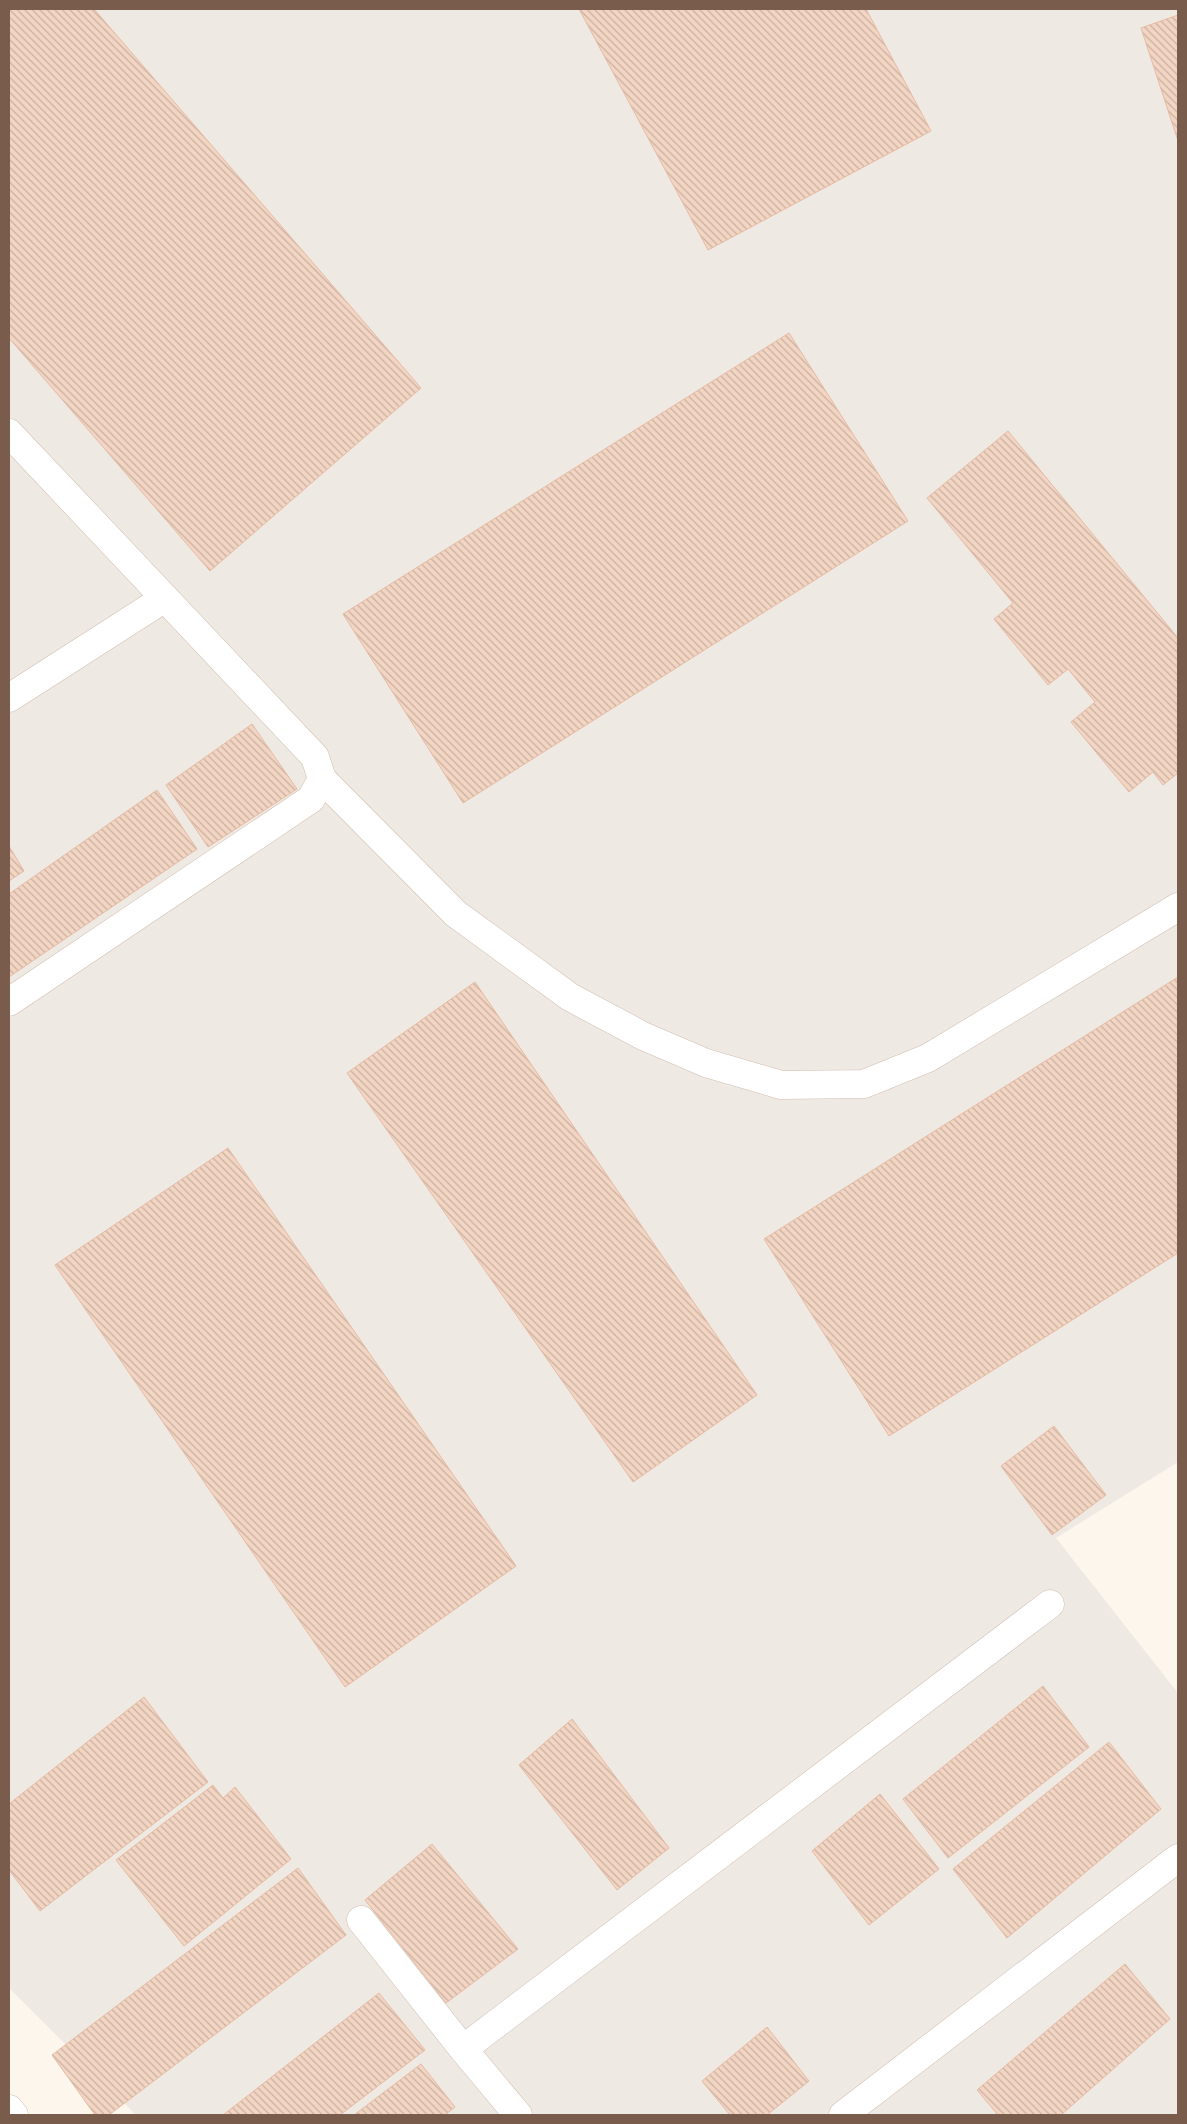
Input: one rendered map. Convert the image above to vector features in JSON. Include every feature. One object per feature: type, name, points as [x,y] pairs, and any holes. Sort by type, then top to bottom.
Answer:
[{"type":"street","points":[[9,433],[315,757],[322,779],[456,914],[570,997],[643,1036],[706,1064],[781,1085],[864,1084],[928,1058],[1178,907]]},
{"type":"street","points":[[9,698],[165,598]]},
{"type":"street","points":[[9,1002],[311,799],[322,779]]},
{"type":"street","points":[[463,2049],[1050,1604]]},
{"type":"street","points":[[843,2115],[1178,1858]]},
{"type":"street","points":[[361,1920],[518,2115]]},
{"type":"street","points":[[9,2109],[14,2115]]},
{"type":"shaded area","points":[[9,9],[1178,9],[1178,1462],[1056,1538],[1178,1693],[1178,2115],[136,2115],[9,1988]]},
{"type":"building","points":[[9,9],[94,9],[421,388],[210,571],[9,338]]},
{"type":"building","points":[[579,9],[866,9],[931,131],[708,250]]},
{"type":"building","points":[[1178,15],[1178,141],[1141,28]]},
{"type":"building","points":[[789,333],[908,521],[463,803],[343,614]]},
{"type":"building","points":[[1008,431],[1178,638],[1178,773],[1163,785],[1153,772],[1129,792],[1071,722],[1095,702],[1068,669],[1048,685],[994,619],[1013,603],[927,498]]},
{"type":"building","points":[[252,724],[297,789],[208,847],[166,785]]},
{"type":"building","points":[[157,790],[197,849],[9,977],[9,894]]},
{"type":"building","points":[[9,846],[24,871],[9,881]]},
{"type":"building","points":[[1178,977],[1178,1253],[889,1436],[764,1239]]},
{"type":"building","points":[[475,982],[757,1395],[633,1482],[347,1073]]},
{"type":"building","points":[[228,1148],[516,1566],[345,1687],[55,1265]]},
{"type":"building","points":[[1054,1426],[1106,1495],[1052,1535],[1001,1466]]},
{"type":"building","points":[[1043,1686],[1089,1747],[948,1858],[903,1799]]},
{"type":"building","points":[[144,1697],[208,1782],[40,1911],[9,1870],[9,1804]]},
{"type":"building","points":[[572,1719],[669,1848],[617,1890],[519,1765]]},
{"type":"building","points":[[1109,1742],[1161,1809],[1007,1938],[953,1869]]},
{"type":"building","points":[[213,1785],[223,1798],[235,1787],[291,1859],[184,1946],[116,1860]]},
{"type":"building","points":[[880,1794],[939,1869],[869,1925],[812,1851]]},
{"type":"building","points":[[432,1844],[518,1949],[446,2003],[365,1900]]},
{"type":"building","points":[[298,1868],[346,1935],[109,2115],[95,2115],[52,2055]]},
{"type":"building","points":[[1125,1964],[1170,2019],[1061,2115],[998,2115],[977,2090]]},
{"type":"building","points":[[379,1993],[425,2050],[340,2115],[223,2115]]},
{"type":"building","points":[[767,2027],[809,2081],[767,2115],[730,2115],[702,2081]]},
{"type":"building","points":[[421,2064],[455,2107],[445,2115],[354,2115]]}]
